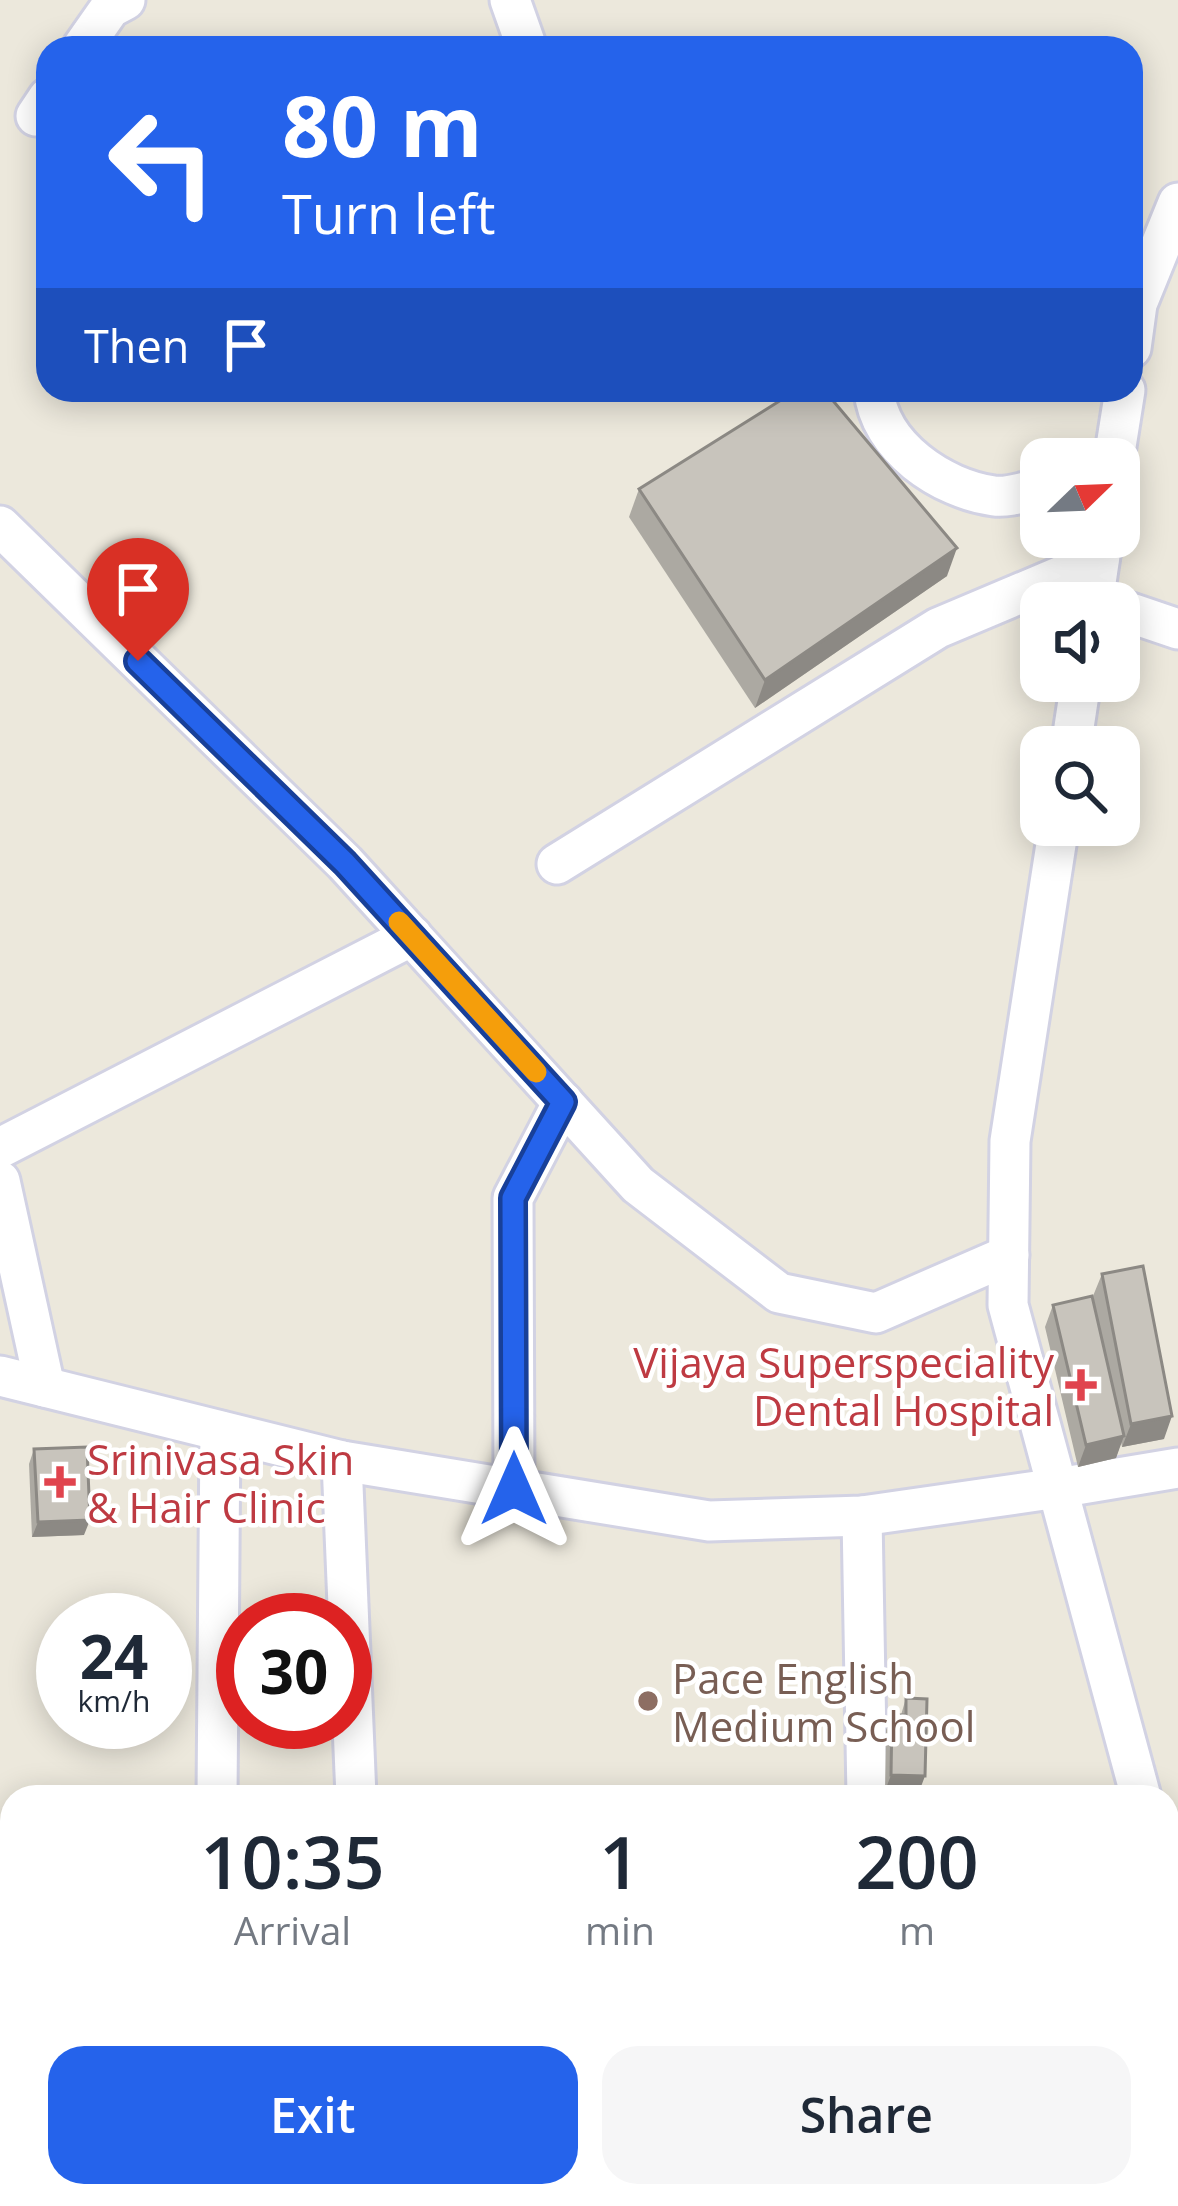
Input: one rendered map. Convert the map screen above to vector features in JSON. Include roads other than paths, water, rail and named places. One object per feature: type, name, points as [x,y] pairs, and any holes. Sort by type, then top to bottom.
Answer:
[{"type":"street","points":[[90,36],[110,8],[125,0]]},
{"type":"street","points":[[510,0],[523,36]]},
{"type":"street","points":[[1143,289],[1178,203]]},
{"type":"street","points":[[875,402],[898,445],[943,482],[998,497],[1020,492]]},
{"type":"street","points":[[1117,438],[1123,402]]},
{"type":"street","points":[[0,526],[330,848],[638,1185],[779,1293],[876,1313],[1009,1256]]},
{"type":"street","points":[[557,864],[938,628],[1081,558]]},
{"type":"street","points":[[1140,617],[1178,629]]},
{"type":"street","points":[[1056,846],[1010,1142],[1008,1305],[1138,1785]]},
{"type":"street","points":[[0,1148],[412,936]]},
{"type":"street","points":[[514,1489],[513,1198],[563,1102]]},
{"type":"street","points":[[0,1181],[45,1388]]},
{"type":"street","points":[[0,1376],[342,1461],[709,1521],[862,1516],[1178,1468]]},
{"type":"street","points":[[217,1785],[220,1431]]},
{"type":"street","points":[[342,1461],[356,1785]]},
{"type":"street","points":[[862,1516],[867,1785]]},
{"type":"place","name":"Vijaya Superspeciality Dental Hospital","points":[[1081,1385]]},
{"type":"place","name":"Srinivasa Skin & Hair Clinic","points":[[60,1482]]},
{"type":"place","name":"Pace English Medium School","points":[[648,1701]]}]
